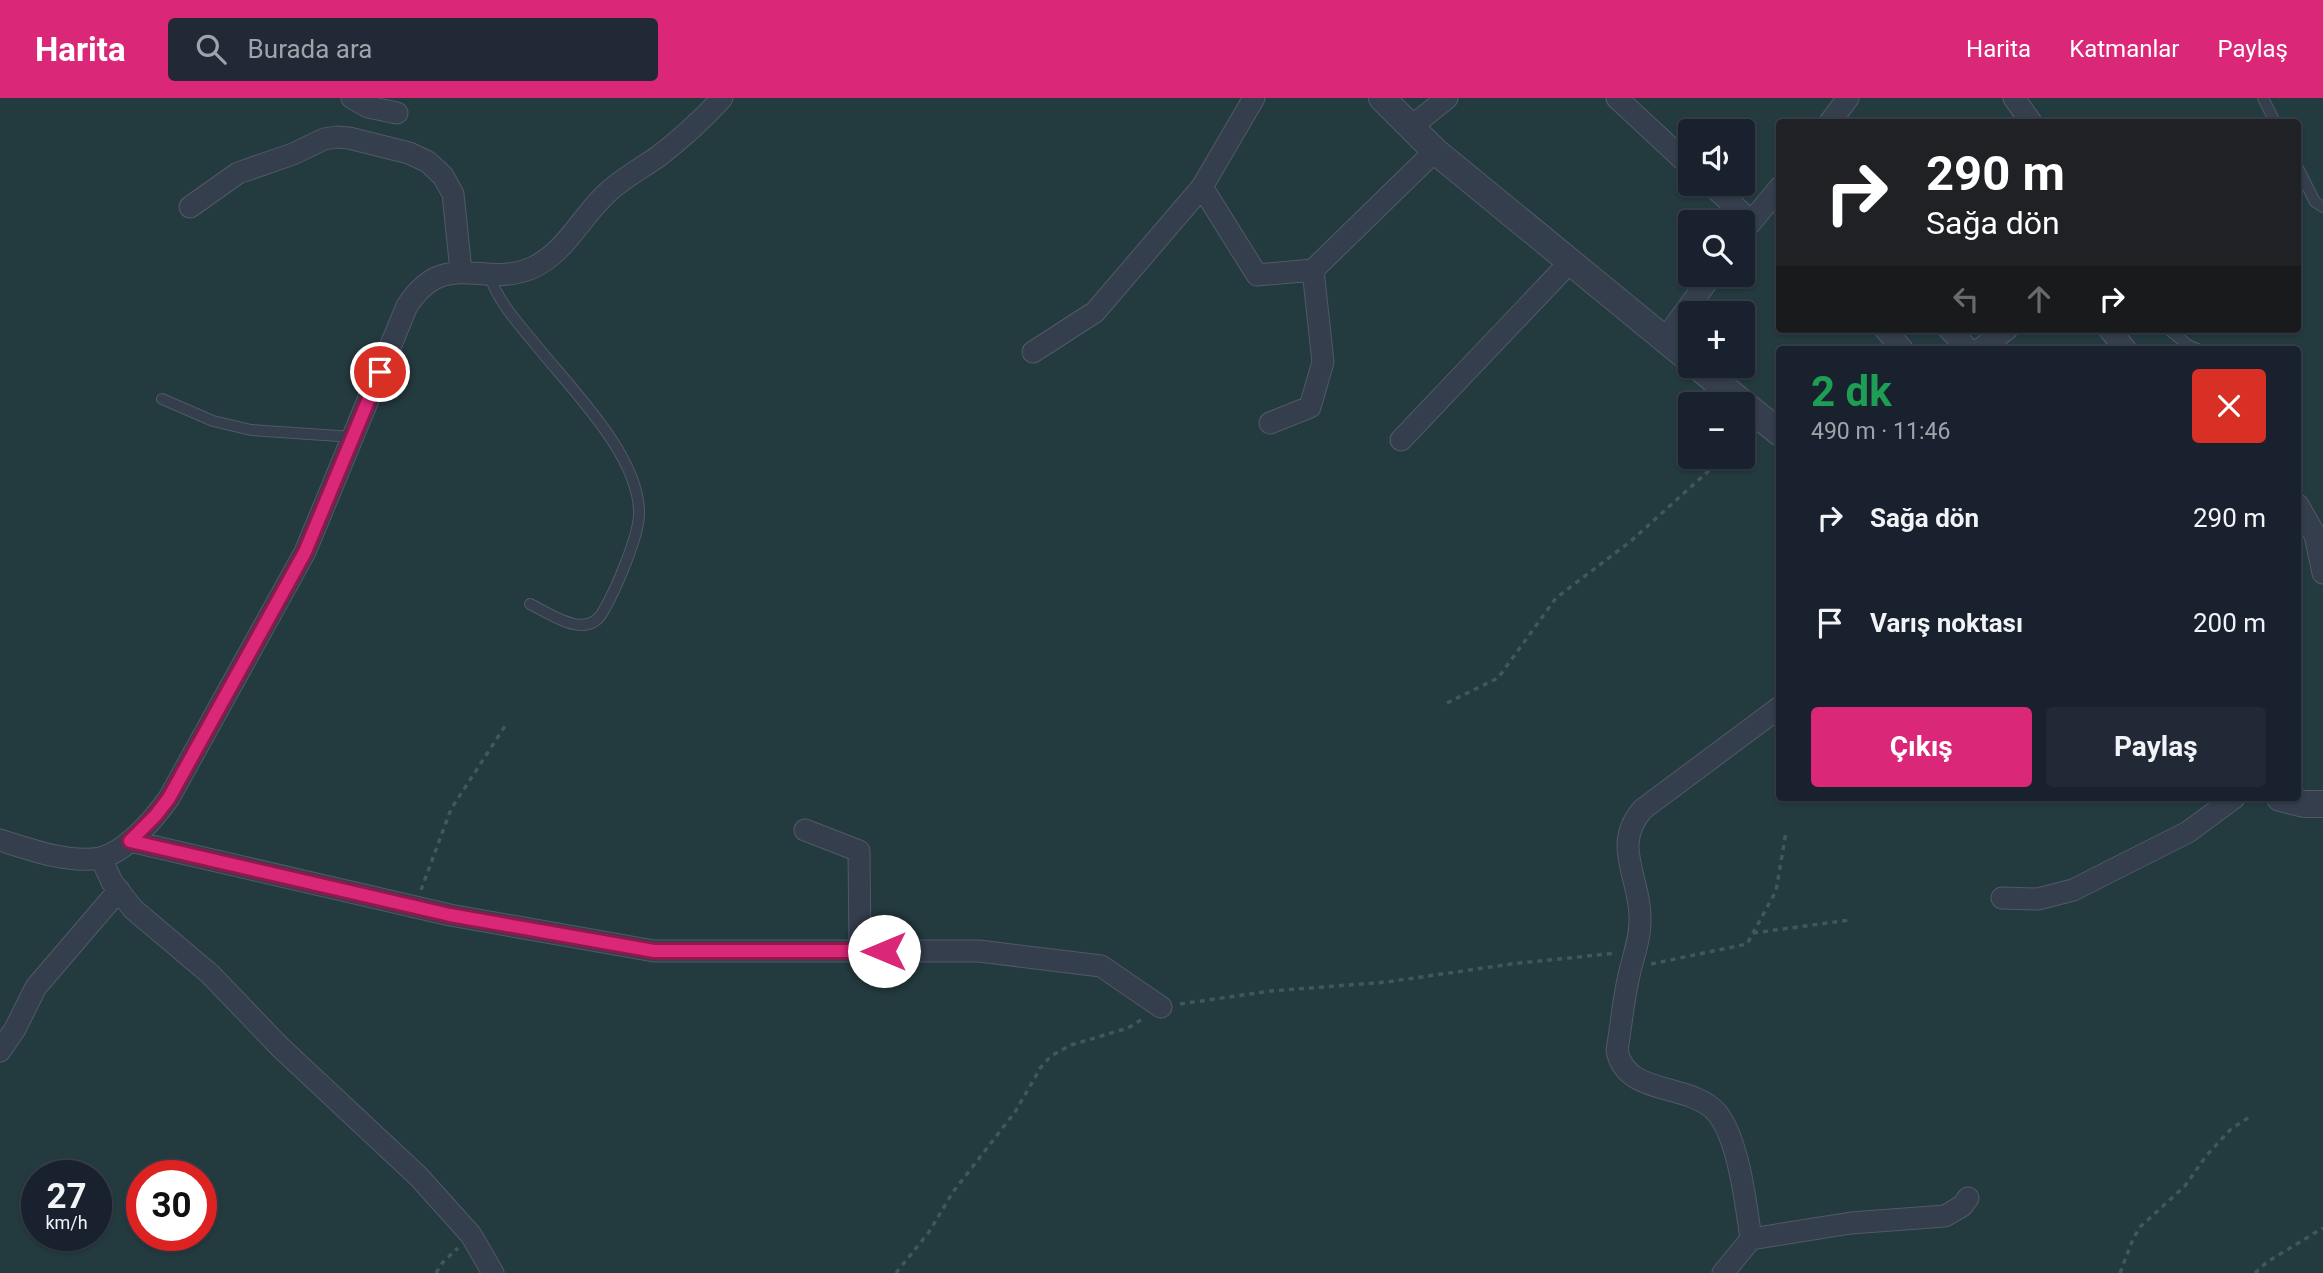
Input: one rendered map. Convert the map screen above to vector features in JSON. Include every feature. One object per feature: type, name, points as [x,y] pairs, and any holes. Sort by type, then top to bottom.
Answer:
[{"type":"street","points":[[352,98],[368,107],[397,113]]},
{"type":"street","points":[[0,840],[67,857],[101,858],[130,841],[156,815],[169,798],[280,600],[316,528],[412,297],[436,278],[461,271],[501,275],[522,271],[553,254],[604,195],[675,144],[722,98]]},
{"type":"street","points":[[1033,352],[1096,312],[1202,187],[1254,98]]},
{"type":"street","points":[[1382,98],[1435,151],[1678,350]]},
{"type":"street","points":[[1411,127],[1447,98]]},
{"type":"street","points":[[1617,98],[1678,155]]},
{"type":"street","points":[[1832,119],[1849,98]]},
{"type":"street","points":[[2014,98],[2029,119]]},
{"type":"street","points":[[190,207],[238,173],[293,154],[324,139],[349,138],[409,153],[428,162],[443,176],[453,194],[461,271]]},
{"type":"street","points":[[1202,187],[1257,275],[1313,270],[1435,151]]},
{"type":"street","points":[[1721,196],[1733,210]]},
{"type":"street","points":[[1755,219],[1776,199]]},
{"type":"street","points":[[1401,440],[1570,262]]},
{"type":"street","points":[[1270,423],[1310,407],[1323,362],[1313,270]]},
{"type":"street","points":[[1665,339],[1703,287]]},
{"type":"street","points":[[1954,333],[1965,346]]},
{"type":"street","points":[[1984,346],[2002,333]]},
{"type":"street","points":[[1712,378],[1776,430]]},
{"type":"street","points":[[2301,509],[2319,534],[2323,573]]},
{"type":"street","points":[[1751,1239],[1742,1182],[1726,1126],[1717,1112],[1690,1094],[1639,1080],[1622,1066],[1617,1050],[1640,915],[1627,842],[1634,818],[1776,710]]},
{"type":"street","points":[[2002,898],[2038,899],[2073,890],[2188,832],[2230,801]]},
{"type":"street","points":[[2294,801],[2321,807]]},
{"type":"street","points":[[805,830],[859,851],[860,951]]},
{"type":"street","points":[[130,841],[450,915],[654,951],[979,951],[1101,966],[1161,1007]]},
{"type":"street","points":[[101,858],[133,909],[210,974],[280,1046],[419,1177],[471,1235],[493,1273]]},
{"type":"street","points":[[0,1051],[15,1029],[36,987],[119,890]]},
{"type":"street","points":[[1723,1273],[1751,1239],[1851,1223],[1945,1216],[1954,1212],[1968,1198]]},
{"type":"lane","points":[[2263,98],[2274,119]]},
{"type":"lane","points":[[2301,174],[2315,202],[2323,207]]},
{"type":"lane","points":[[489,274],[503,305],[600,425],[623,458],[634,480],[639,505],[638,530],[605,609],[596,621],[581,626],[573,625],[530,604]]},
{"type":"lane","points":[[2173,333],[2190,346]]},
{"type":"lane","points":[[162,399],[213,421],[251,430],[353,437]]},
{"type":"path","points":[[1447,703],[1498,678],[1556,598],[1631,541],[1711,469]]},
{"type":"path","points":[[415,905],[451,809],[506,723]]},
{"type":"path","points":[[896,1273],[929,1233],[953,1192],[1015,1112],[1041,1067],[1051,1056],[1071,1045],[1128,1028],[1161,1007],[1270,991],[1387,982],[1511,964],[1633,960],[1747,944],[1776,891],[1786,832]]},
{"type":"path","points":[[1753,933],[1850,920]]},
{"type":"path","points":[[2120,1273],[2140,1227],[2185,1186],[2206,1156],[2231,1129],[2251,1116]]},
{"type":"path","points":[[2255,1273],[2267,1262],[2323,1228]]},
{"type":"path","points":[[436,1273],[443,1262],[471,1235]]},
{"type":"green space","points":[[0,98],[2323,98],[2323,1273],[0,1273]]},
{"type":"route","points":[[380,372],[321,516],[287,588],[169,798],[143,830],[130,841],[450,915],[654,951],[884,951]]}]
